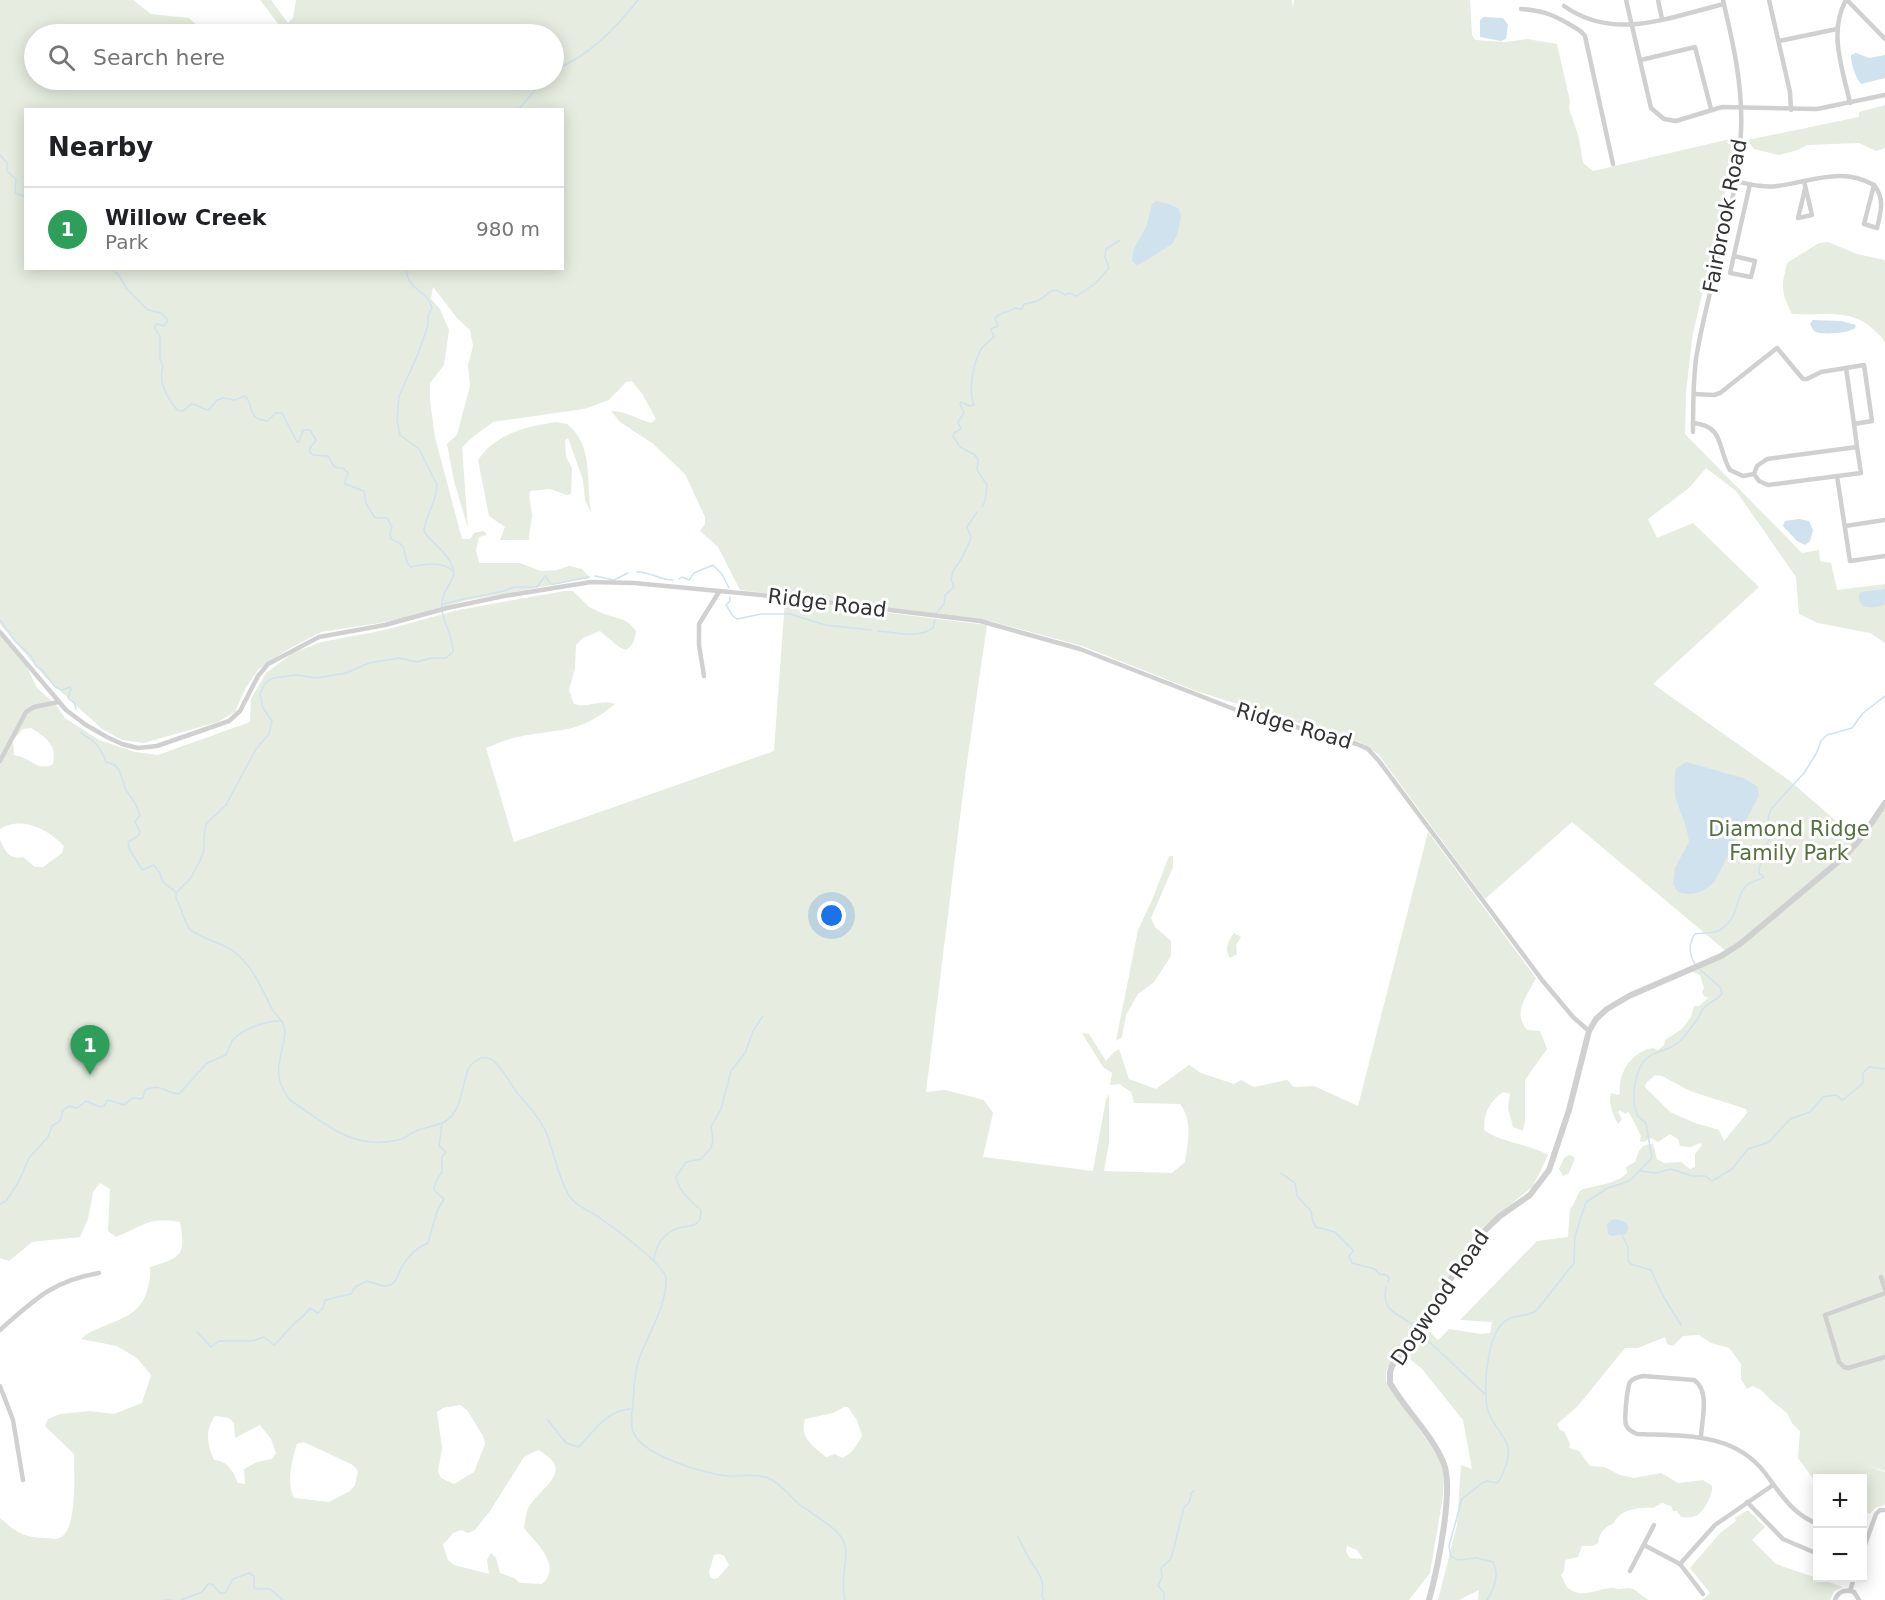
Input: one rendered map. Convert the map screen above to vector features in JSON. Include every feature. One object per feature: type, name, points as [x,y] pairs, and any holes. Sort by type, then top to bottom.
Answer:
[{"type":"street","points":[[1626,0],[1653,112],[1669,121],[1676,121],[1711,109],[1741,106],[1791,110],[1818,109],[1885,95]]},
{"type":"street","points":[[1658,0],[1662,18]]},
{"type":"street","points":[[1769,0],[1790,92],[1791,110]]},
{"type":"street","points":[[1850,103],[1838,47],[1837,29],[1840,14],[1847,0],[1885,39]]},
{"type":"street","points":[[1564,6],[1586,19],[1610,24],[1632,25],[1723,2]]},
{"type":"street","name":"Fairbrook Road","points":[[1693,432],[1699,343],[1735,181],[1740,138],[1741,106],[1737,61],[1723,2]]},
{"type":"street","points":[[1521,9],[1546,12],[1581,31],[1586,38],[1613,164]]},
{"type":"street","points":[[1581,31],[1586,19]]},
{"type":"street","points":[[1779,41],[1837,29]]},
{"type":"street","points":[[1641,60],[1695,46],[1711,109]]},
{"type":"street","points":[[1735,181],[1776,186],[1834,174],[1867,181],[1874,185],[1881,195],[1882,211],[1877,228],[1864,224],[1874,185]]},
{"type":"street","points":[[1804,181],[1812,215],[1798,219],[1805,189]]},
{"type":"street","points":[[1734,256],[1755,261],[1751,277],[1730,273],[1750,184]]},
{"type":"street","points":[[1694,394],[1719,393],[1777,348],[1803,379],[1821,372],[1864,365],[1872,421],[1854,424]]},
{"type":"street","points":[[1754,474],[1759,482],[1768,485],[1861,473],[1846,368]]},
{"type":"street","points":[[1693,423],[1704,424],[1714,430],[1728,466],[1734,473],[1743,476],[1754,474]]},
{"type":"street","points":[[1754,474],[1762,461],[1857,447]]},
{"type":"street","points":[[1837,476],[1850,561],[1885,556]]},
{"type":"street","points":[[1845,526],[1885,520]]},
{"type":"street","name":"Ridge Road","points":[[0,632],[58,702],[86,725],[122,744],[138,748],[157,746],[229,721],[240,711],[258,676],[268,664],[311,640],[330,634],[385,625],[447,608],[591,582],[645,584],[792,598],[980,621],[1086,651],[1172,687],[1239,711],[1363,746],[1379,761],[1542,980],[1576,1021],[1589,1031]]},
{"type":"street","points":[[704,676],[699,645],[699,624],[719,592]]},
{"type":"street","points":[[0,761],[27,712],[34,707],[58,702]]},
{"type":"street","name":"Dogwood Road","points":[[1429,1600],[1443,1536],[1446,1472],[1439,1453],[1390,1383],[1390,1372],[1404,1347],[1480,1235],[1500,1216],[1530,1195],[1550,1170],[1569,1110],[1589,1031],[1599,1016],[1622,1000],[1721,956],[1740,944],[1830,870],[1862,837],[1885,802]]},
{"type":"street","points":[[0,1330],[49,1290],[71,1279],[99,1273]]},
{"type":"street","points":[[1881,1277],[1885,1291],[1825,1315],[1839,1362],[1844,1367],[1848,1368],[1885,1358]]},
{"type":"street","points":[[1701,1436],[1704,1393],[1694,1380],[1643,1376],[1635,1377],[1630,1382],[1625,1421],[1631,1432],[1701,1436],[1731,1447],[1747,1456],[1764,1472],[1797,1513],[1813,1521]]},
{"type":"street","points":[[0,1386],[13,1420],[23,1480]]},
{"type":"street","points":[[1680,1564],[1714,1525],[1773,1485]]},
{"type":"street","points":[[1747,1502],[1784,1539],[1813,1552]]},
{"type":"street","points":[[1867,1535],[1876,1514],[1883,1510]]},
{"type":"street","points":[[1630,1571],[1654,1525]]},
{"type":"street","points":[[1644,1545],[1680,1564],[1703,1594]]},
{"type":"street","points":[[1850,1591],[1853,1582]]},
{"type":"street","points":[[1835,1600],[1841,1592],[1850,1591],[1857,1595],[1859,1600]]},
{"type":"green space","name":"Diamond Ridge Family Park","points":[[0,0],[133,0],[151,14],[189,18],[196,24],[24,24],[24,90],[564,90],[564,24],[278,24],[260,0],[271,0],[288,23],[293,18],[296,0],[1292,0],[1293,9],[1294,0],[1470,0],[1472,35],[1475,40],[1505,42],[1527,39],[1557,44],[1570,101],[1569,108],[1579,138],[1583,163],[1593,171],[1730,139],[1735,141],[1692,338],[1686,393],[1685,434],[1802,553],[1819,550],[1820,561],[1831,563],[1837,590],[1885,584],[1885,643],[1870,633],[1818,623],[1799,614],[1796,577],[1736,491],[1706,468],[1689,488],[1648,519],[1657,538],[1693,523],[1759,587],[1653,684],[1790,781],[1857,839],[1844,854],[1726,951],[1572,822],[1485,899],[1378,754],[1360,742],[1196,691],[1082,646],[990,621],[740,590],[718,547],[700,531],[705,524],[705,517],[685,474],[652,443],[620,422],[611,411],[651,423],[656,419],[643,395],[632,381],[626,382],[609,400],[584,409],[493,422],[470,439],[462,448],[468,528],[454,481],[447,444],[457,435],[470,386],[468,365],[473,346],[470,330],[457,318],[433,287],[431,299],[440,309],[449,330],[444,365],[430,383],[430,401],[435,437],[462,539],[470,539],[474,533],[484,531],[487,535],[479,537],[476,550],[479,563],[520,563],[541,571],[557,570],[569,566],[582,569],[590,578],[464,601],[393,621],[321,632],[287,650],[259,669],[246,687],[235,712],[218,722],[144,743],[122,740],[102,729],[46,678],[0,624]]},
{"type":"green space","points":[[1885,105],[1885,148],[1876,151],[1859,143],[1807,145],[1779,155],[1754,149],[1747,140],[1859,117],[1859,112]]},
{"type":"green space","points":[[1828,242],[1857,254],[1885,260],[1885,343],[1873,329],[1855,318],[1835,314],[1792,314],[1783,289],[1787,263],[1819,243]]},
{"type":"green space","points":[[556,422],[567,424],[581,442],[587,465],[591,513],[585,500],[583,480],[568,438],[565,440],[566,457],[572,468],[571,494],[567,495],[550,489],[530,491],[532,516],[529,540],[500,540],[505,527],[489,516],[478,460],[493,443],[502,437],[522,429]]},
{"type":"green space","points":[[573,591],[589,607],[624,620],[636,631],[633,642],[626,650],[600,631],[583,638],[576,645],[575,668],[569,690],[574,704],[610,702],[615,704],[579,726],[514,738],[486,748],[514,842],[774,751],[785,600],[987,625],[966,769],[926,1092],[945,1090],[984,1100],[993,1113],[983,1157],[1093,1171],[1106,1099],[1109,1094],[1109,1143],[1104,1171],[1172,1173],[1185,1162],[1188,1125],[1187,1117],[1180,1104],[1134,1103],[1131,1092],[1119,1084],[1110,1085],[1112,1073],[1103,1067],[1082,1033],[1089,1034],[1106,1061],[1119,1049],[1129,1079],[1156,1089],[1189,1065],[1201,1073],[1234,1084],[1241,1080],[1254,1087],[1287,1080],[1294,1087],[1314,1086],[1358,1106],[1428,832],[1536,978],[1522,1004],[1521,1017],[1527,1030],[1540,1031],[1547,1049],[1525,1080],[1523,1131],[1513,1127],[1508,1108],[1510,1094],[1503,1092],[1488,1108],[1484,1130],[1498,1138],[1548,1155],[1534,1184],[1536,1184],[1478,1231],[1386,1371],[1386,1382],[1431,1446],[1441,1463],[1444,1474],[1443,1496],[1430,1573],[1409,1600],[0,1600],[0,1518],[20,1533],[37,1538],[59,1538],[65,1534],[69,1525],[74,1500],[74,1454],[45,1426],[48,1419],[60,1414],[90,1411],[114,1414],[142,1403],[151,1375],[137,1358],[117,1346],[81,1339],[134,1311],[146,1294],[150,1280],[150,1267],[169,1261],[179,1254],[182,1242],[180,1222],[169,1221],[146,1224],[116,1237],[108,1231],[110,1189],[100,1183],[93,1192],[88,1219],[80,1237],[32,1242],[9,1261],[0,1258],[0,840],[8,854],[18,858],[23,857],[35,867],[43,867],[62,853],[64,846],[35,826],[17,824],[0,829],[0,635],[25,663],[37,688],[56,705],[65,718],[99,740],[135,752],[158,755],[250,722],[251,699],[266,673],[293,653],[321,642],[385,630],[458,610]],"holes":[[[31,728],[49,742],[54,757],[53,764],[43,767],[14,755],[13,740],[23,729]],[[460,1405],[467,1410],[483,1436],[485,1444],[474,1472],[454,1484],[441,1478],[438,1472],[442,1448],[437,1412],[443,1408]],[[848,1407],[857,1420],[862,1436],[854,1449],[846,1456],[842,1458],[835,1454],[826,1457],[808,1441],[804,1431],[805,1419]],[[215,1416],[229,1418],[234,1423],[235,1438],[260,1425],[271,1439],[276,1453],[272,1459],[257,1462],[244,1469],[245,1484],[238,1483],[229,1467],[223,1462],[214,1460],[209,1443],[210,1426]],[[304,1442],[353,1465],[358,1471],[355,1485],[350,1491],[329,1502],[294,1498],[290,1485],[297,1444]],[[538,1450],[549,1457],[556,1471],[554,1477],[530,1505],[524,1528],[540,1547],[548,1562],[550,1570],[542,1584],[520,1583],[500,1573],[496,1558],[491,1553],[487,1560],[489,1574],[454,1565],[448,1560],[443,1545],[453,1533],[461,1530],[468,1533],[475,1530],[490,1511],[524,1457]],[[1347,1546],[1357,1550],[1363,1559],[1350,1558],[1346,1552]],[[714,1555],[724,1556],[729,1565],[718,1578],[710,1577],[709,1572]]]},
{"type":"green space","points":[[1885,806],[1885,1471],[1866,1465],[1885,1472],[1885,1505],[1875,1508],[1870,1514],[1867,1513],[1867,1474],[1813,1474],[1813,1479],[1798,1458],[1800,1431],[1792,1423],[1787,1413],[1761,1390],[1752,1386],[1747,1389],[1741,1379],[1741,1364],[1729,1348],[1711,1343],[1699,1335],[1683,1336],[1673,1346],[1667,1344],[1665,1337],[1638,1348],[1625,1348],[1577,1407],[1557,1424],[1560,1430],[1564,1431],[1570,1444],[1569,1448],[1579,1451],[1590,1466],[1604,1467],[1620,1475],[1634,1478],[1661,1473],[1678,1483],[1703,1480],[1712,1486],[1707,1503],[1696,1516],[1681,1517],[1677,1511],[1673,1511],[1671,1506],[1662,1503],[1653,1508],[1631,1510],[1605,1528],[1598,1543],[1593,1546],[1582,1546],[1578,1557],[1565,1560],[1564,1571],[1561,1575],[1566,1586],[1572,1591],[1589,1593],[1611,1588],[1630,1588],[1649,1600],[1478,1600],[1479,1590],[1459,1600],[1438,1600],[1457,1525],[1461,1465],[1472,1469],[1463,1420],[1422,1369],[1411,1360],[1408,1352],[1423,1325],[1438,1340],[1449,1329],[1481,1334],[1490,1333],[1492,1322],[1460,1320],[1537,1241],[1568,1237],[1570,1209],[1581,1191],[1620,1179],[1627,1173],[1626,1167],[1635,1162],[1640,1149],[1645,1145],[1653,1144],[1657,1159],[1664,1163],[1681,1162],[1690,1169],[1695,1167],[1695,1154],[1702,1145],[1700,1143],[1691,1147],[1680,1146],[1678,1139],[1670,1134],[1658,1142],[1651,1138],[1644,1142],[1640,1141],[1641,1136],[1628,1112],[1625,1114],[1620,1110],[1618,1112],[1622,1119],[1618,1124],[1612,1109],[1611,1093],[1618,1095],[1620,1093],[1621,1078],[1632,1059],[1645,1050],[1653,1048],[1658,1050],[1664,1045],[1665,1040],[1682,1029],[1691,1017],[1694,1006],[1699,1006],[1708,998],[1703,995],[1704,988],[1700,975],[1691,971],[1744,944],[1833,870],[1866,836]],"holes":[[[1655,1075],[1662,1076],[1690,1091],[1746,1109],[1747,1113],[1724,1141],[1719,1130],[1670,1112],[1645,1087]]]},
{"type":"green space","points":[[1169,856],[1173,856],[1173,867],[1151,918],[1155,927],[1171,941],[1171,956],[1154,982],[1138,994],[1126,1015],[1122,1037],[1116,1041],[1138,930]]},
{"type":"green space","points":[[1234,933],[1241,937],[1236,945],[1237,954],[1230,958],[1227,951]]},
{"type":"green space","points":[[1569,1155],[1574,1157],[1574,1161],[1569,1173],[1563,1176],[1559,1169],[1564,1158]]},
{"type":"green space","points":[[1749,1511],[1765,1527],[1752,1540],[1776,1564],[1813,1577],[1813,1582],[1828,1582],[1843,1587],[1834,1591],[1830,1600],[1702,1600],[1710,1593],[1690,1568],[1720,1533],[1736,1521],[1735,1518]]},
{"type":"water","points":[[1484,17],[1503,18],[1508,25],[1506,39],[1501,41],[1480,37],[1480,20]]},
{"type":"water","points":[[1856,53],[1869,58],[1885,55],[1885,78],[1861,84],[1852,62],[1851,55]]},
{"type":"water","points":[[1156,201],[1179,209],[1181,217],[1177,235],[1172,244],[1136,265],[1132,261],[1134,249],[1147,225],[1152,204]]},
{"type":"water","points":[[1813,320],[1841,321],[1856,325],[1848,331],[1819,333],[1810,324]]},
{"type":"water","points":[[1799,519],[1809,521],[1813,530],[1810,541],[1805,545],[1797,541],[1783,526],[1785,521]]},
{"type":"water","points":[[1885,589],[1885,604],[1871,608],[1863,606],[1859,600],[1861,592]]},
{"type":"water","points":[[1686,762],[1743,778],[1757,786],[1759,795],[1715,881],[1703,891],[1693,894],[1678,892],[1673,884],[1675,868],[1689,842],[1676,799],[1674,780],[1676,769]]},
{"type":"water","points":[[1613,1219],[1623,1221],[1627,1225],[1626,1234],[1611,1236],[1608,1234],[1607,1224]]},
{"type":"waterway","points":[[564,65],[600,41],[638,0]]},
{"type":"waterway","points":[[520,108],[535,90]]},
{"type":"waterway","points":[[0,155],[7,163],[7,171],[16,179],[15,193],[24,196]]},
{"type":"waterway","points":[[982,507],[987,485],[977,470],[978,460],[975,455],[960,447],[953,436],[961,429],[958,422],[964,413],[961,402],[969,406],[974,405],[971,392],[973,370],[981,349],[994,337],[991,329],[998,326],[995,318],[1015,308],[1022,309],[1024,304],[1037,301],[1054,291],[1077,296],[1096,283],[1109,268],[1105,257],[1106,249],[1120,240]]},
{"type":"waterway","points":[[113,270],[118,274],[127,289],[148,310],[161,313],[168,320],[164,326],[157,324],[154,327],[160,336],[163,384],[177,410],[183,411],[191,404],[209,410],[217,400],[223,398],[235,400],[245,396],[253,415],[260,420],[267,421],[276,413],[282,413],[297,442],[303,430],[310,430],[316,440],[310,452],[313,455],[328,456],[334,466],[343,468],[348,473],[345,484],[364,491],[366,503],[375,518],[387,518],[392,527],[391,539],[403,547],[411,567],[439,565],[453,571]]},
{"type":"waterway","points":[[406,270],[410,281],[426,297],[432,308],[418,354],[399,396],[397,420],[400,435],[419,449],[437,485],[424,531],[445,554],[454,573],[442,605],[453,652],[446,658],[431,658],[417,662],[399,658],[369,663],[346,673],[317,678],[296,675],[273,678],[265,683],[260,694],[263,708],[272,721],[269,734],[256,749],[226,805],[206,824],[204,851],[200,861],[190,879],[176,893],[176,898],[192,931],[229,948],[246,963],[282,1022],[285,1037],[279,1077],[282,1088],[290,1100],[340,1133],[367,1142],[382,1142],[401,1139],[418,1130],[444,1122],[450,1118],[458,1105],[468,1069],[476,1060],[484,1057],[497,1064],[542,1125],[561,1179],[571,1198],[638,1246],[657,1264],[666,1278],[660,1309],[636,1370],[631,1421],[638,1440],[674,1462],[704,1472],[728,1476],[753,1475],[777,1483],[799,1504],[831,1526],[844,1542],[846,1548],[843,1584],[845,1600]]},
{"type":"waterway","points":[[936,613],[944,604],[945,595],[954,587],[951,580],[953,571],[970,541],[971,537],[967,527],[977,512]]},
{"type":"waterway","points":[[679,579],[682,577],[689,580],[694,573],[713,565],[722,574],[729,588]]},
{"type":"waterway","points":[[637,572],[673,580]]},
{"type":"waterway","points":[[595,576],[614,580],[628,573]]},
{"type":"waterway","points":[[444,604],[514,587],[537,587],[545,576],[551,584],[589,577]]},
{"type":"waterway","points":[[730,597],[726,605],[737,619],[761,614],[790,614],[825,625],[871,630]]},
{"type":"waterway","points":[[0,620],[55,687],[62,690],[70,687],[68,698],[75,704],[76,709]]},
{"type":"waterway","points":[[878,631],[920,633],[933,628],[935,620]]},
{"type":"waterway","points":[[1695,964],[1690,949],[1695,934],[1715,932],[1725,926],[1734,914],[1743,890],[1749,883],[1764,877],[1759,873],[1759,869],[1772,834],[1768,818],[1771,809],[1804,773],[1821,741],[1827,735],[1852,728],[1863,713],[1885,696]]},
{"type":"waterway","points":[[81,732],[98,746],[106,762],[115,765],[119,770],[126,790],[135,803],[140,815],[135,822],[140,832],[128,842],[142,870],[154,865],[162,881],[176,892]]},
{"type":"waterway","points":[[1487,1600],[1495,1582],[1496,1572],[1493,1562],[1477,1558],[1457,1560],[1451,1556],[1449,1546],[1462,1499],[1482,1483],[1487,1481],[1497,1483],[1507,1461],[1507,1444],[1487,1407],[1487,1370],[1495,1334],[1500,1326],[1509,1319],[1537,1310],[1574,1263],[1575,1236],[1586,1202],[1608,1188],[1629,1181],[1652,1158],[1646,1123],[1639,1117],[1635,1108],[1635,1084],[1639,1069],[1647,1058],[1680,1041],[1704,1008],[1722,994],[1720,987],[1698,968]]},
{"type":"waterway","points":[[654,1260],[659,1243],[671,1231],[695,1225],[700,1220],[701,1210],[682,1191],[676,1177],[686,1162],[701,1159],[711,1148],[713,1140],[711,1127],[721,1109],[731,1071],[745,1053],[753,1031],[763,1016]]},
{"type":"waterway","points":[[0,1204],[6,1201],[18,1183],[29,1158],[48,1137],[52,1126],[60,1121],[63,1110],[69,1106],[77,1108],[86,1101],[100,1107],[104,1106],[108,1100],[124,1105],[133,1098],[143,1098],[145,1090],[151,1088],[160,1088],[179,1094],[207,1063],[226,1055],[236,1037],[262,1024],[282,1021]]},
{"type":"waterway","points":[[1640,1171],[1656,1173],[1671,1169],[1692,1176],[1705,1176],[1712,1181],[1732,1169],[1748,1149],[1769,1142],[1790,1119],[1810,1112],[1823,1097],[1836,1095],[1844,1099],[1863,1083],[1863,1073],[1869,1067],[1885,1069]]},
{"type":"waterway","points":[[197,1332],[211,1347],[219,1341],[253,1341],[264,1337],[274,1345],[310,1308],[318,1313],[323,1308],[325,1300],[351,1294],[355,1287],[367,1281],[383,1286],[392,1284],[408,1258],[428,1243],[437,1211],[444,1199],[434,1190],[436,1181],[442,1172],[442,1157],[446,1152],[439,1146],[442,1123]]},
{"type":"waterway","points":[[1281,1173],[1295,1183],[1297,1196],[1311,1211],[1316,1227],[1335,1232],[1352,1249],[1349,1256],[1352,1263],[1387,1275],[1388,1282]]},
{"type":"waterway","points":[[1621,1233],[1628,1247],[1628,1261],[1651,1270],[1663,1296],[1681,1325]]},
{"type":"waterway","points":[[1386,1287],[1385,1296],[1389,1307],[1413,1325]]},
{"type":"waterway","points":[[1421,1334],[1486,1395]]},
{"type":"waterway","points":[[547,1419],[566,1443],[579,1447],[608,1417],[630,1409]]},
{"type":"waterway","points":[[1164,1600],[1164,1593],[1158,1585],[1162,1578],[1161,1568],[1171,1559],[1184,1507],[1189,1503],[1191,1493],[1194,1491]]},
{"type":"waterway","points":[[1018,1537],[1040,1576],[1044,1600]]},
{"type":"waterway","points":[[181,1600],[202,1592],[208,1584],[212,1584],[220,1593],[225,1593],[233,1579],[249,1573],[254,1576],[254,1587],[270,1589],[283,1600]]},
{"type":"waterway","points":[[164,1600],[171,1600]]},
{"type":"place","name":"Willow Creek","points":[[90,1075]]}]
